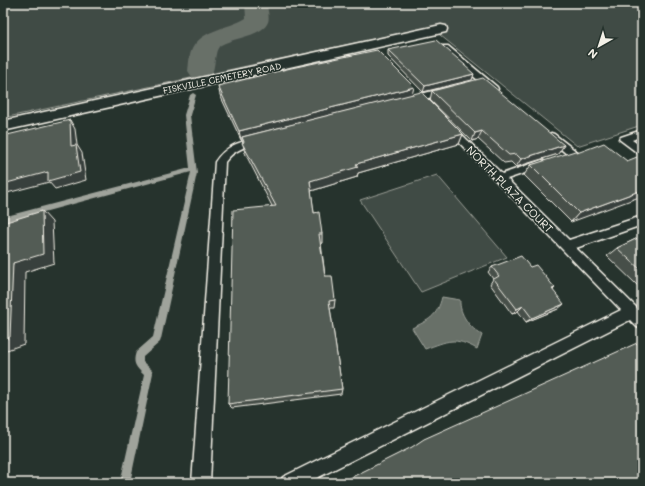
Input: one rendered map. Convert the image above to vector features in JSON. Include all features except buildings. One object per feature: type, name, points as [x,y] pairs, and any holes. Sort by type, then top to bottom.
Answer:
[{"type":"street","name":"FISKVILLE CEMETERY ROAD","points":[[3,126],[441,30]]},
{"type":"lane","points":[[442,46],[502,96]]},
{"type":"lane","points":[[470,84],[485,81]]},
{"type":"lane","points":[[410,87],[431,108]]},
{"type":"lane","points":[[398,103],[456,88]]},
{"type":"lane","name":"NORTH PLAZA COURT","points":[[441,119],[637,317]]},
{"type":"lane","points":[[544,130],[573,154]]},
{"type":"lane","points":[[642,133],[624,139],[642,152]]},
{"type":"lane","points":[[201,483],[220,162],[225,152],[234,146],[271,136]]},
{"type":"lane","points":[[500,178],[573,154],[586,152]]},
{"type":"lane","points":[[567,246],[642,220]]},
{"type":"lane","points":[[289,483],[637,317]]},
{"type":"shaded area","points":[[3,3],[642,3],[642,125],[577,146],[430,27],[3,118]]},
{"type":"shaded area","points":[[437,175],[507,257],[421,292],[360,200]]},
{"type":"shaded area","points":[[442,297],[460,300],[461,310],[466,320],[473,329],[482,335],[477,349],[462,342],[451,341],[425,349],[412,328],[432,317],[438,309]]},
{"type":"waterway","points":[[201,71],[204,50],[212,40],[244,29],[257,21],[256,3]]},
{"type":"waterway","points":[[125,483],[149,373],[139,364],[139,355],[157,339],[194,173],[187,115],[193,95]]},
{"type":"waterway","points":[[3,220],[193,169]]}]
